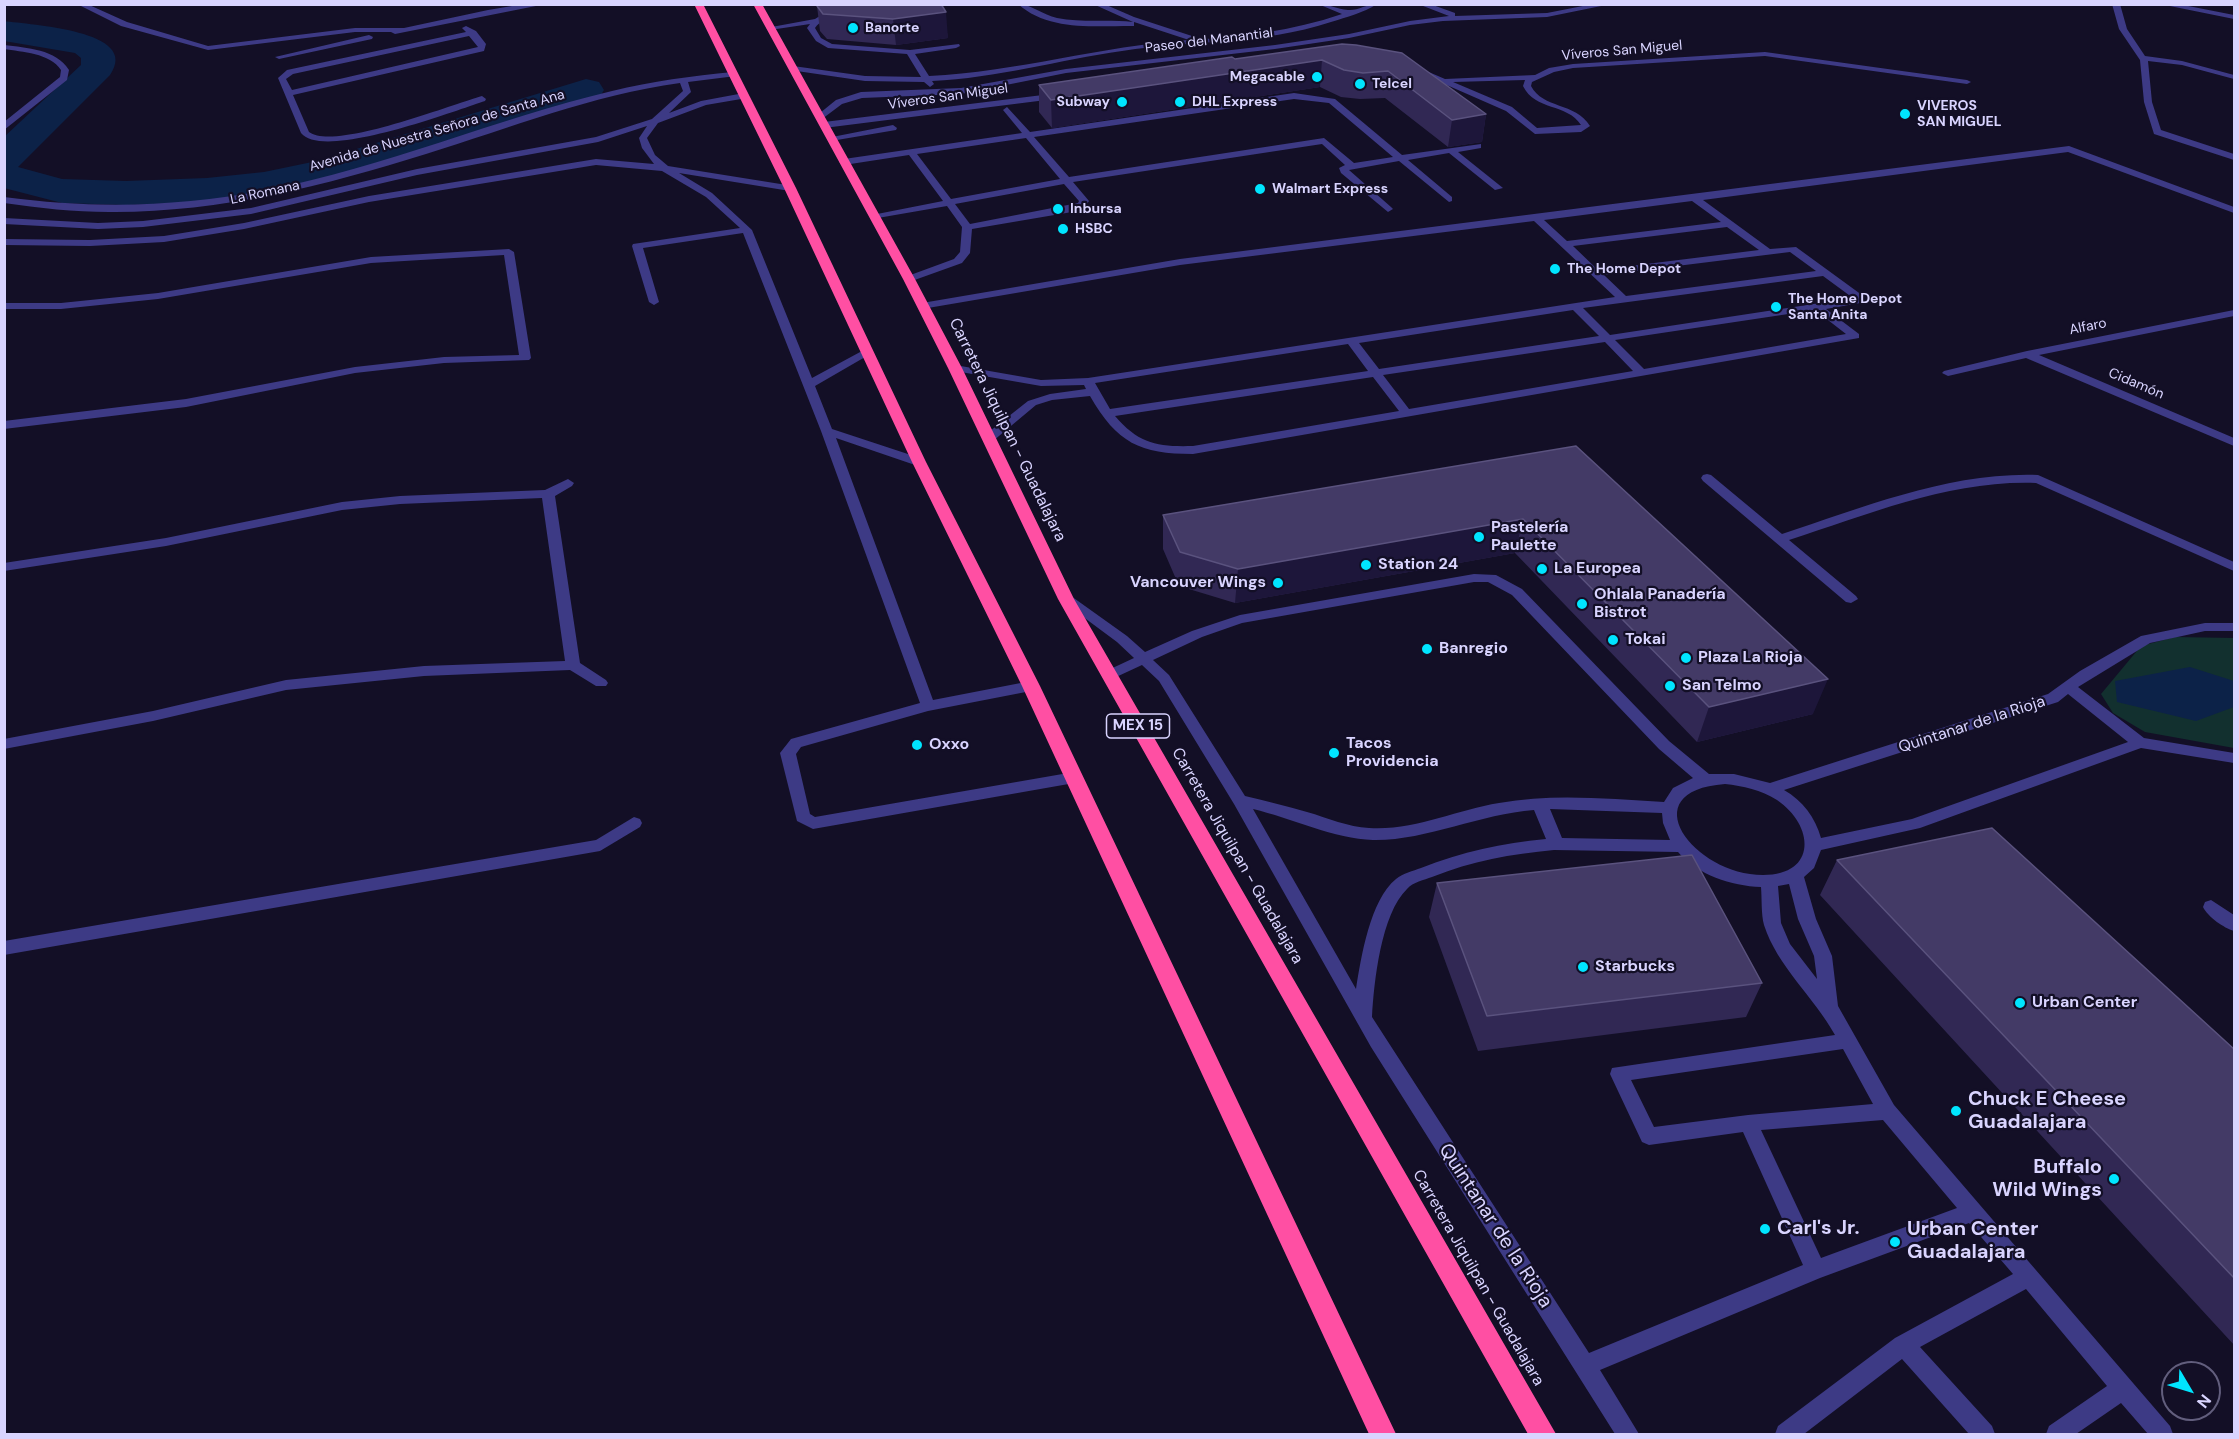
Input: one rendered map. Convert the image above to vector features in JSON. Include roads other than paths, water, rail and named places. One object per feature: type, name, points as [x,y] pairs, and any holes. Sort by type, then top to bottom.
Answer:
[{"type":"highway","points":[[698,4],[790,188],[919,462],[1031,686],[1383,1434]]},
{"type":"highway","name":"Carretera Jiquilpan - Guadalajara","points":[[757,4],[909,279],[955,368],[1066,599],[1543,1434]]},
{"type":"street","points":[[80,4],[124,24],[208,48],[355,30],[403,30]]},
{"type":"street","points":[[279,57],[454,19],[543,4]]},
{"type":"street","points":[[858,4],[858,9],[823,13],[811,28],[814,36],[821,43],[831,46],[910,52],[956,46]]},
{"type":"street","points":[[1021,4],[1027,10],[1057,19],[1146,24]]},
{"type":"street","points":[[1096,4],[1198,41],[1217,54],[1201,62],[1171,69]]},
{"type":"street","points":[[1321,4],[1351,14]]},
{"type":"street","name":"Paseo del Manantial","points":[[793,68],[847,77],[924,78],[973,75],[1113,50],[1264,36],[1301,29],[1351,14],[1374,4]]},
{"type":"street","points":[[1421,4],[1447,15],[1475,19]]},
{"type":"street","name":"Paseo del Manantial","points":[[825,127],[839,102],[861,95],[938,93],[1022,81],[1066,71],[1349,36],[1410,23],[1547,15],[1608,4]]},
{"type":"street","points":[[2116,4],[2116,13],[2123,29],[2143,58],[2148,102],[2157,132],[2235,157]]},
{"type":"street","points":[[2163,4],[2235,15]]},
{"type":"street","points":[[2231,5],[2230,9],[2235,15]]},
{"type":"street","points":[[291,93],[481,50],[483,46],[473,33],[454,19]]},
{"type":"street","points":[[770,28],[815,21]]},
{"type":"street","points":[[473,33],[290,72],[282,78],[291,93],[301,128],[307,136],[324,141],[349,139],[482,99]]},
{"type":"street","points":[[4,47],[54,58],[65,68],[66,72],[64,78],[4,127]]},
{"type":"street","points":[[910,52],[924,78],[960,118]]},
{"type":"street","name":"Víveros San Miguel","points":[[1442,81],[1535,77],[1552,70],[1584,65],[1766,54],[1967,82]]},
{"type":"street","points":[[2143,58],[2182,63],[2235,77]]},
{"type":"street","points":[[1414,70],[1509,109],[1535,131],[1581,129],[1586,126],[1569,111],[1533,96],[1527,86],[1528,81],[1535,77]]},
{"type":"street","name":"Avenida de Nuestra Señora de Santa Ana","points":[[4,200],[101,210],[193,205],[246,197],[417,154],[613,93],[683,80],[734,75]]},
{"type":"street","name":"La Romana","points":[[666,168],[652,158],[645,148],[643,138],[655,121],[687,92],[683,80]]},
{"type":"street","points":[[1022,81],[1065,81]]},
{"type":"street","name":"La Romana","points":[[4,221],[98,226],[196,219],[250,211],[417,172],[598,139],[704,104],[744,96]]},
{"type":"street","points":[[844,162],[1294,96],[1332,101],[1449,199]]},
{"type":"street","name":"Víveros San Miguel","points":[[825,127],[953,109],[1065,97],[1007,110],[928,123]]},
{"type":"street","points":[[967,227],[1071,209],[1082,205],[1084,201],[1007,110]]},
{"type":"street","name":"Víveros San Miguel","points":[[825,127],[907,126]]},
{"type":"street","points":[[596,162],[605,156],[608,150],[605,143],[598,139]]},
{"type":"street","points":[[873,213],[1068,180],[1324,141],[1352,166]]},
{"type":"street","points":[[1388,209],[1344,171],[1344,168],[1478,146]]},
{"type":"street","points":[[922,306],[1180,261],[1538,218],[2069,148],[2235,210]]},
{"type":"street","points":[[1450,150],[1498,188]]},
{"type":"street","points":[[909,279],[958,261],[965,253],[967,227],[912,153]]},
{"type":"street","name":"La Romana","points":[[4,242],[90,243],[173,238],[244,226],[369,199],[596,162],[627,162],[790,188]]},
{"type":"street","points":[[666,168],[707,193],[732,213],[747,230],[827,431],[928,706]]},
{"type":"street","points":[[1694,198],[1768,252]]},
{"type":"street","points":[[1538,218],[1623,299]]},
{"type":"street","points":[[1566,244],[1728,224]]},
{"type":"street","points":[[654,302],[637,246],[747,230]]},
{"type":"street","points":[[1108,413],[1862,300],[1792,249],[1595,273]]},
{"type":"street","points":[[4,306],[61,306],[158,296],[371,260],[509,252],[525,358],[444,360],[355,370],[186,403],[4,425]]},
{"type":"street","points":[[989,438],[1032,403],[1091,386],[1351,340],[1623,299],[1825,273]]},
{"type":"street","points":[[1575,306],[1641,372]]},
{"type":"street","points":[[1091,386],[1108,413],[1127,436],[1155,448],[1193,450],[1855,336],[1817,307]]},
{"type":"street","name":"Alfaro","points":[[1948,374],[2027,354],[2235,313]]},
{"type":"street","points":[[1351,340],[1406,413]]},
{"type":"street","points":[[809,384],[866,353]]},
{"type":"street","name":"Cidamón","points":[[2027,354],[2235,442]]},
{"type":"street","points":[[955,368],[1041,383],[1091,386]]},
{"type":"street","points":[[827,431],[919,462]]},
{"type":"street","points":[[1779,539],[1937,489],[2016,477],[2038,479],[2235,567]]},
{"type":"street","points":[[1707,478],[1851,599]]},
{"type":"street","points":[[4,567],[165,542],[342,506],[400,500],[548,494],[568,483]]},
{"type":"street","points":[[548,494],[573,665]]},
{"type":"street","points":[[1109,675],[1197,634],[1240,620],[1474,578],[1491,578],[1517,592],[1664,745],[1705,779]]},
{"type":"street","name":"Quintanar de la Rioja","points":[[1066,599],[1122,639],[1164,678],[1240,801],[1363,1017],[1628,1434]]},
{"type":"street","name":"Quintanar de la Rioja","points":[[1769,789],[1853,764],[2053,698],[2085,674],[2146,639],[2205,627],[2235,627]]},
{"type":"street","points":[[4,744],[153,716],[286,685],[358,675],[573,665],[602,683]]},
{"type":"street","points":[[1031,686],[928,706],[796,743],[788,753],[803,817],[813,823],[1074,778]]},
{"type":"street","points":[[2068,687],[2140,743]]},
{"type":"street","points":[[1815,845],[1914,824],[2140,743],[2235,758]]},
{"type":"street","points":[[1725,778],[1748,781],[1769,789],[1788,800],[1803,814],[1812,829],[1815,845],[1806,866],[1795,874],[1769,881],[1745,880],[1720,873],[1698,861],[1681,846],[1669,821],[1669,808],[1676,795],[1688,785],[1705,779],[1725,778]]},
{"type":"street","points":[[1240,801],[1295,814],[1336,828],[1359,833],[1382,834],[1501,808],[1540,804],[1607,803],[1669,808]]},
{"type":"street","points":[[1540,804],[1556,844]]},
{"type":"street","points":[[4,948],[600,845],[634,823]]},
{"type":"street","points":[[1363,1017],[1363,991],[1378,929],[1392,897],[1401,884],[1465,857],[1513,849],[1556,844],[1681,846]]},
{"type":"street","points":[[1795,874],[1807,920],[1823,956],[1830,1009]]},
{"type":"street","points":[[1769,881],[1772,923],[1783,948],[1830,1009],[1887,1111],[2162,1434]]},
{"type":"street","points":[[2211,907],[2235,924]]},
{"type":"street","points":[[1848,1041],[1619,1074],[1649,1136],[1748,1123],[1887,1111]]},
{"type":"street","points":[[1748,1123],[1816,1270]]},
{"type":"street","points":[[1584,1365],[1816,1270],[1973,1212]]},
{"type":"street","points":[[1786,1434],[1903,1345],[2028,1277]]},
{"type":"street","points":[[1903,1345],[1984,1434]]},
{"type":"street","points":[[2056,1434],[2122,1388]]},
{"type":"water","points":[[2190,667],[2234,681],[2234,707],[2196,721],[2117,702],[2115,681]]},
{"type":"waterway","points":[[4,31],[85,45],[99,54],[98,68],[4,159]]},
{"type":"waterway","points":[[4,176],[62,191],[126,193],[207,190],[264,184],[325,171],[586,90]]},
{"type":"place","name":"Banorte","points":[[853,28]]},
{"type":"place","name":"Megacable","points":[[1317,77]]},
{"type":"place","name":"Telcel","points":[[1360,84]]},
{"type":"place","name":"Subway","points":[[1122,102]]},
{"type":"place","name":"DHL Express","points":[[1180,102]]},
{"type":"place","name":"VIVEROS SAN MIGUEL","points":[[1905,114]]},
{"type":"place","name":"Walmart Express","points":[[1260,189]]},
{"type":"place","name":"Inbursa","points":[[1058,209]]},
{"type":"place","name":"HSBC","points":[[1063,229]]},
{"type":"place","name":"The Home Depot","points":[[1555,269]]},
{"type":"place","name":"The Home Depot Santa Anita","points":[[1776,307]]},
{"type":"place","name":"Pastelería Paulette","points":[[1479,537]]},
{"type":"place","name":"Station 24","points":[[1366,565]]},
{"type":"place","name":"La Europea","points":[[1542,569]]},
{"type":"place","name":"Vancouver Wings","points":[[1278,583]]},
{"type":"place","name":"Ohlala Panadería Bistrot","points":[[1582,604]]},
{"type":"place","name":"Tokai","points":[[1613,640]]},
{"type":"place","name":"Banregio","points":[[1427,649]]},
{"type":"place","name":"Plaza La Rioja","points":[[1686,658]]},
{"type":"place","name":"San Telmo","points":[[1670,686]]},
{"type":"place","name":"Oxxo","points":[[917,745]]},
{"type":"place","name":"Tacos Providencia","points":[[1334,753]]},
{"type":"place","name":"Starbucks","points":[[1583,967]]},
{"type":"place","name":"Urban Center","points":[[2020,1003]]},
{"type":"place","name":"Chuck E Cheese Guadalajara","points":[[1956,1111]]},
{"type":"place","name":"Buffalo Wild Wings","points":[[2114,1179]]},
{"type":"place","name":"Carl's Jr.","points":[[1765,1229]]},
{"type":"place","name":"Urban Center Guadalajara","points":[[1895,1242]]}]
